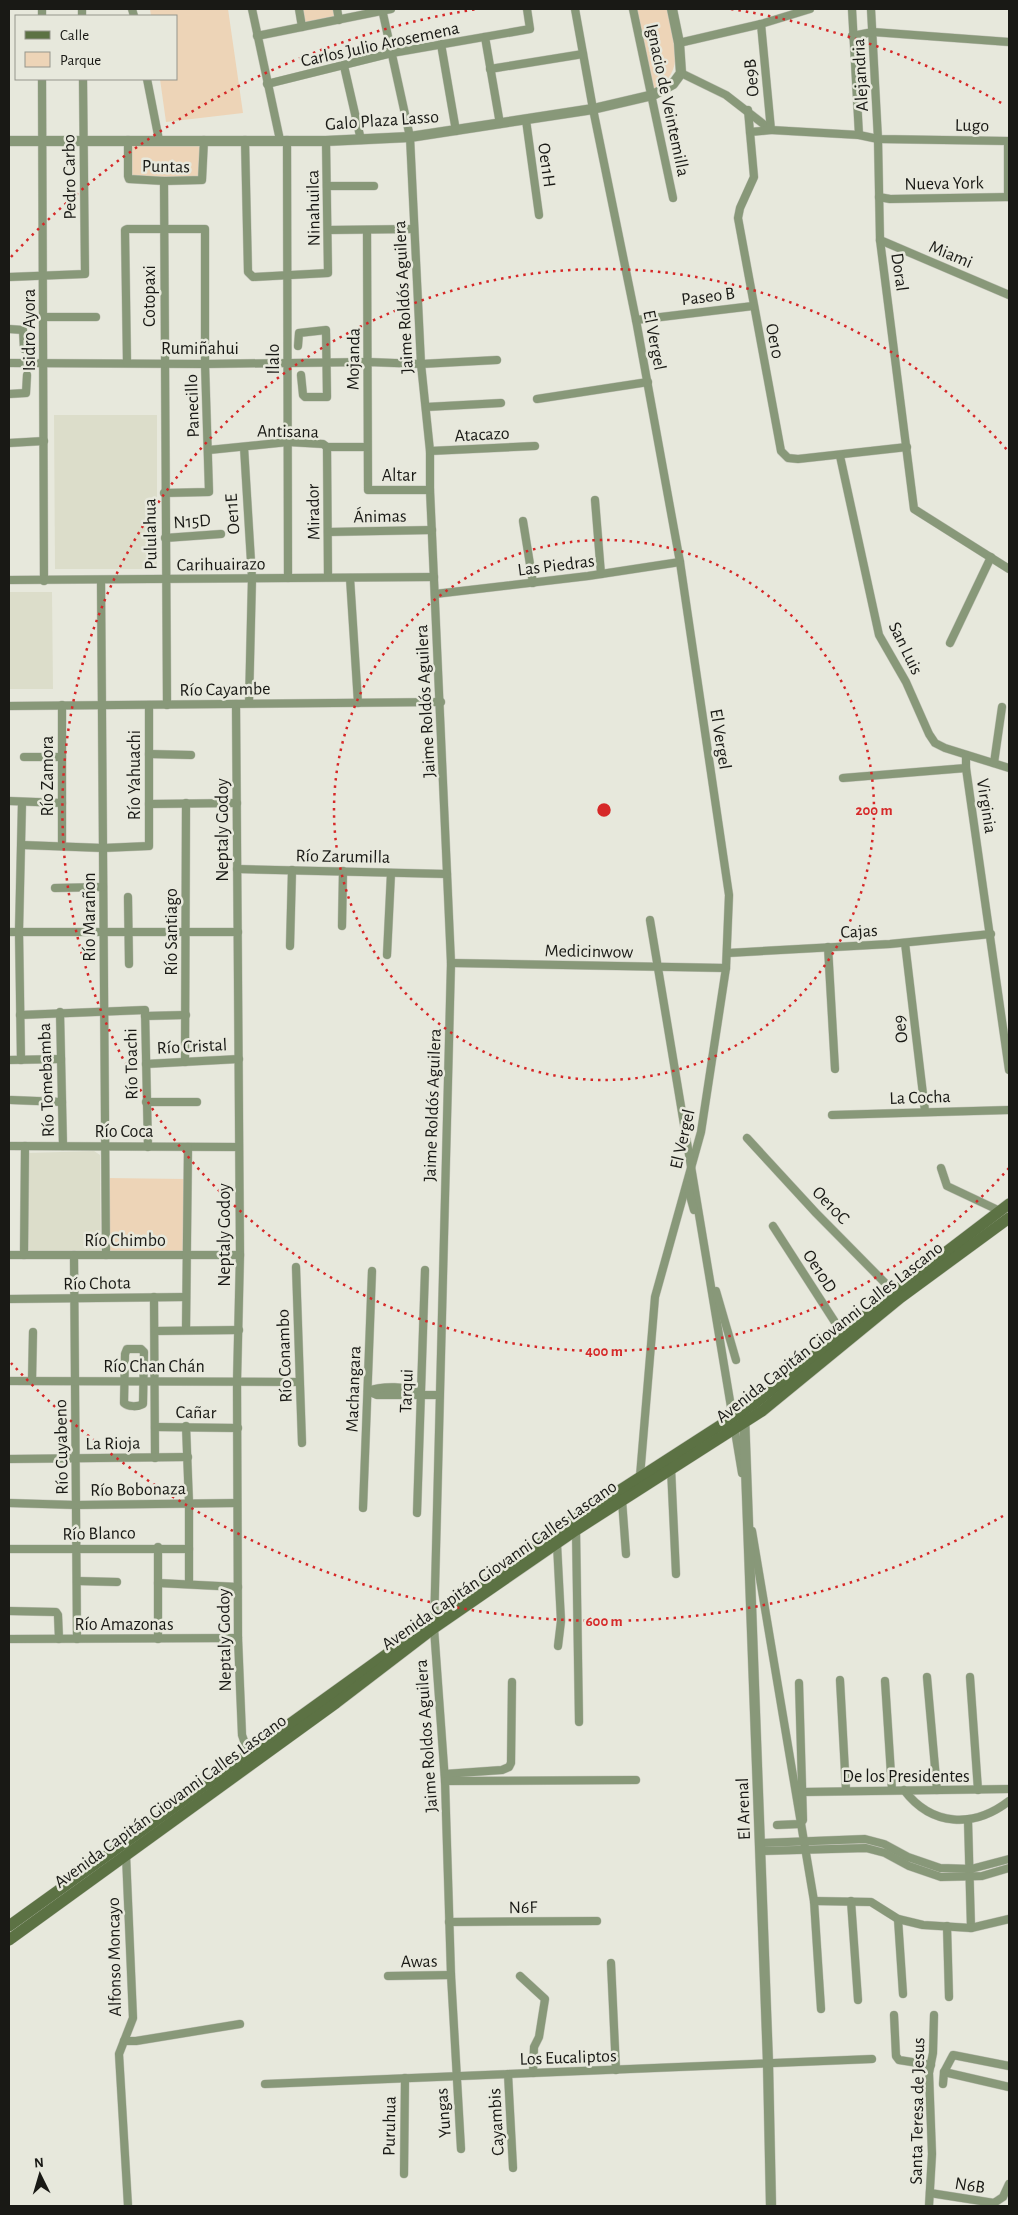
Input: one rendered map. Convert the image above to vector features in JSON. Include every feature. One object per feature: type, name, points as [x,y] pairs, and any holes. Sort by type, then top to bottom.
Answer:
[{"type":"main road","name":"Avenida Capitán Giovanni Calles Lascano","points":[[9,1926],[250,1758],[640,1476],[744,1417],[842,1333],[894,1292],[1006,1211]]},
{"type":"main road","name":"Avenida Capitán Giovanni Calles Lascano","points":[[434,1624],[671,1468],[744,1417],[900,1298],[1006,1211]]},
{"type":"main road","name":"Avenida Capitán Giovanni Calles Lascano","points":[[9,1940],[126,1855],[250,1758]]},
{"type":"street","name":"Ilalo","points":[[252,9],[267,84],[283,140],[288,362],[288,578]]},
{"type":"street","points":[[298,9],[302,27]]},
{"type":"street","points":[[337,9],[339,20]]},
{"type":"street","points":[[257,36],[385,9]]},
{"type":"street","name":"Jaime Roldós Aguilera","points":[[385,9],[392,54],[410,137],[422,364],[430,452],[430,490],[452,963],[439,1395]]},
{"type":"street","name":"Carlos Julio Arosemena","points":[[267,84],[392,54],[530,29],[526,9]]},
{"type":"street","name":"El Vergel","points":[[575,9],[592,109],[648,382],[680,562],[729,895],[728,953],[701,1132],[655,1296],[640,1476]]},
{"type":"street","name":"Ignacio de Veintemilla","points":[[633,9],[673,198]]},
{"type":"street","points":[[672,9],[679,43],[680,73],[709,86],[748,110],[771,130]]},
{"type":"street","points":[[679,43],[761,24],[810,9]]},
{"type":"street","points":[[852,9],[859,135]]},
{"type":"street","name":"Alejandria","points":[[871,9],[874,32],[878,139]]},
{"type":"street","name":"Oe9B","points":[[761,24],[771,130]]},
{"type":"street","points":[[852,36],[874,32],[1009,42]]},
{"type":"street","points":[[485,37],[500,124]]},
{"type":"street","points":[[441,44],[456,131]]},
{"type":"street","points":[[490,69],[584,54]]},
{"type":"street","points":[[344,66],[361,140]]},
{"type":"street","name":"Galo Plaza Lasso","points":[[9,141],[326,141],[410,137],[592,109],[652,95],[673,84],[680,73]]},
{"type":"street","name":"Isidro Ayora","points":[[42,80],[44,580]]},
{"type":"street","name":"Pedro Carbo","points":[[44,277],[85,274],[83,80]]},
{"type":"street","points":[[147,80],[159,140]]},
{"type":"street","name":"Oe10","points":[[748,110],[754,177],[740,208],[738,218],[781,451],[788,458],[798,459],[840,456],[907,447]]},
{"type":"street","name":"Oe11H","points":[[526,120],[539,215]]},
{"type":"street","points":[[750,132],[771,130],[859,135],[878,139]]},
{"type":"street","name":"Doral","points":[[878,139],[880,240],[914,509],[1009,569]]},
{"type":"street","name":"Lugo","points":[[878,139],[1008,141],[1009,197]]},
{"type":"street","name":"Puntas","points":[[128,140],[129,179],[164,182],[202,180],[204,140]]},
{"type":"street","points":[[245,140],[248,272],[250,276],[287,276]]},
{"type":"street","name":"Ninahuilca","points":[[287,276],[328,273],[326,141]]},
{"type":"street","name":"Cotopaxi","points":[[164,182],[164,364]]},
{"type":"street","points":[[327,186],[374,186]]},
{"type":"street","name":"Nueva York","points":[[879,197],[890,199],[1009,197]]},
{"type":"street","points":[[127,363],[125,230],[165,228]]},
{"type":"street","name":"Panecillo","points":[[164,493],[209,492],[205,230],[165,228]]},
{"type":"street","points":[[328,230],[414,229]]},
{"type":"street","name":"Mojanda","points":[[367,230],[368,362],[366,447],[368,490]]},
{"type":"street","name":"Miami","points":[[880,240],[1009,295]]},
{"type":"street","points":[[9,277],[44,277]]},
{"type":"street","name":"Paseo B","points":[[636,320],[753,306]]},
{"type":"street","points":[[44,317],[96,317]]},
{"type":"street","points":[[9,330],[23,330],[24,349]]},
{"type":"street","points":[[298,346],[299,333],[326,330],[327,397],[305,397],[303,395],[301,375]]},
{"type":"street","name":"Rumiñahui","points":[[9,363],[206,364],[368,362],[422,364],[497,360]]},
{"type":"street","name":"Pululahua","points":[[164,364],[166,704]]},
{"type":"street","points":[[9,394],[26,393],[27,375]]},
{"type":"street","points":[[537,399],[648,382]]},
{"type":"street","points":[[426,408],[501,403]]},
{"type":"street","points":[[9,443],[44,441]]},
{"type":"street","name":"Antisana","points":[[208,450],[288,442],[323,444],[327,447],[366,447]]},
{"type":"street","name":"Atacazo","points":[[430,452],[535,446]]},
{"type":"street","name":"Oe11E","points":[[244,447],[252,578],[250,703]]},
{"type":"street","name":"Mirador","points":[[327,447],[328,577]]},
{"type":"street","name":"San Luis","points":[[840,456],[880,635],[906,682],[935,743],[1009,768]]},
{"type":"street","name":"Altar","points":[[368,490],[430,490]]},
{"type":"street","points":[[595,500],[601,574]]},
{"type":"street","points":[[523,521],[533,583]]},
{"type":"street","name":"Ánimas","points":[[328,532],[432,530]]},
{"type":"street","name":"N15D","points":[[165,538],[221,534]]},
{"type":"street","points":[[950,644],[991,557]]},
{"type":"street","name":"Las Piedras","points":[[435,594],[533,583],[680,562]]},
{"type":"street","name":"Carihuairazo","points":[[9,580],[434,577]]},
{"type":"street","points":[[350,578],[358,703]]},
{"type":"street","name":"Río Marañon","points":[[101,580],[106,1255]]},
{"type":"street","name":"Río Cayambe","points":[[9,706],[441,702]]},
{"type":"street","name":"Neptaly Godoy","points":[[236,704],[240,1255],[237,1382],[238,1638],[242,1735],[250,1758]]},
{"type":"street","name":"Río Zamora","points":[[62,705],[62,846]]},
{"type":"street","name":"Río Yahuachi","points":[[103,848],[149,846],[149,705]]},
{"type":"street","points":[[994,763],[1002,707]]},
{"type":"street","points":[[149,754],[191,755]]},
{"type":"street","name":"Virginia","points":[[966,755],[966,768],[1009,1070]]},
{"type":"street","points":[[24,757],[62,757]]},
{"type":"street","points":[[843,778],[966,768]]},
{"type":"street","points":[[9,801],[62,803]]},
{"type":"street","points":[[21,1060],[19,931],[22,802]]},
{"type":"street","points":[[149,804],[186,802],[237,803]]},
{"type":"street","name":"Río Santiago","points":[[185,1062],[186,802]]},
{"type":"street","points":[[22,845],[103,848]]},
{"type":"street","name":"Río Zarumilla","points":[[237,869],[447,874]]},
{"type":"street","points":[[290,946],[292,870]]},
{"type":"street","points":[[342,926],[344,872]]},
{"type":"street","points":[[387,956],[391,872]]},
{"type":"street","points":[[55,888],[104,887]]},
{"type":"street","points":[[128,897],[129,964]]},
{"type":"street","points":[[650,920],[814,1901],[821,2009]]},
{"type":"street","points":[[9,932],[238,932]]},
{"type":"street","name":"Cajas","points":[[728,953],[905,943],[991,934]]},
{"type":"street","name":"Oe9","points":[[905,943],[925,1111]]},
{"type":"street","points":[[828,948],[835,1069]]},
{"type":"street","name":"Medicinwow","points":[[452,963],[726,968]]},
{"type":"street","points":[[20,1015],[105,1011],[186,1015]]},
{"type":"street","name":"Río Tomebamba","points":[[60,1012],[63,1146]]},
{"type":"street","name":"Río Toachi","points":[[145,1013],[148,1147]]},
{"type":"street","points":[[9,1060],[61,1059]]},
{"type":"street","name":"Río Cristal","points":[[146,1064],[239,1059]]},
{"type":"street","points":[[11,1100],[62,1102]]},
{"type":"street","points":[[146,1102],[197,1102]]},
{"type":"street","name":"La Cocha","points":[[832,1115],[1009,1110]]},
{"type":"street","name":"Oe10C","points":[[747,1138],[816,1213],[894,1292]]},
{"type":"street","name":"Río Coca","points":[[9,1146],[238,1147]]},
{"type":"street","points":[[24,1255],[25,1146]]},
{"type":"street","points":[[186,1330],[188,1147]]},
{"type":"street","points":[[941,1168],[947,1186],[1006,1211]]},
{"type":"street","points":[[687,1183],[736,1360]]},
{"type":"street","name":"Oe10D","points":[[773,1226],[842,1333]]},
{"type":"street","name":"Río Chimbo","points":[[9,1255],[240,1255]]},
{"type":"street","name":"Río Cuyabeno","points":[[74,1255],[77,1639]]},
{"type":"street","name":"Río Conambo","points":[[296,1267],[302,1443]]},
{"type":"street","name":"Tarqui","points":[[417,1513],[425,1270]]},
{"type":"street","name":"Machangara","points":[[363,1508],[372,1271]]},
{"type":"street","points":[[154,1297],[155,1458]]},
{"type":"street","name":"Río Chota","points":[[9,1299],[186,1297]]},
{"type":"street","points":[[154,1331],[239,1330]]},
{"type":"street","points":[[32,1381],[33,1332]]},
{"type":"street","points":[[127,1348],[143,1350],[143,1404],[140,1406],[128,1406],[124,1403],[124,1381],[127,1348]]},
{"type":"street","name":"Río Chan Chán","points":[[9,1381],[300,1382]]},
{"type":"street","points":[[368,1391],[377,1395],[439,1395]]},
{"type":"street","name":"Jaime Roldos Aguilera","points":[[439,1395],[434,1624],[445,1777],[456,2075]]},
{"type":"street","name":"El Arenal","points":[[744,1417],[768,2063],[771,2206]]},
{"type":"street","points":[[186,1426],[189,1503],[189,1584]]},
{"type":"street","name":"Cañar","points":[[155,1427],[238,1428]]},
{"type":"street","name":"La Rioja","points":[[9,1459],[188,1457]]},
{"type":"street","points":[[671,1468],[676,1574]]},
{"type":"street","points":[[622,1500],[626,1554]]},
{"type":"street","name":"Río Bobonaza","points":[[9,1503],[76,1505],[237,1503]]},
{"type":"street","points":[[576,1530],[579,1722]]},
{"type":"street","points":[[556,1544],[561,1621],[558,1646]]},
{"type":"street","points":[[158,1547],[158,1639]]},
{"type":"street","name":"Río Blanco","points":[[9,1549],[189,1548]]},
{"type":"street","points":[[77,1581],[116,1582]]},
{"type":"street","points":[[158,1583],[238,1587]]},
{"type":"street","points":[[9,1611],[56,1612],[58,1615],[59,1639]]},
{"type":"street","name":"Río Amazonas","points":[[9,1638],[238,1638]]},
{"type":"street","points":[[927,1677],[937,1790]]},
{"type":"street","points":[[970,1677],[978,1790]]},
{"type":"street","points":[[840,1680],[846,1790]]},
{"type":"street","points":[[885,1681],[892,1790]]},
{"type":"street","points":[[445,1777],[502,1770],[509,1767],[511,1762],[512,1682]]},
{"type":"street","points":[[776,1825],[800,1824],[804,1820],[799,1684]]},
{"type":"street","points":[[445,1777],[636,1780]]},
{"type":"street","name":"De los Presidentes","points":[[803,1792],[1009,1789]]},
{"type":"street","points":[[904,1790],[913,1802],[924,1810],[938,1816],[968,1820],[990,1813],[1009,1802]]},
{"type":"street","points":[[968,1820],[971,1928]]},
{"type":"street","points":[[760,1847],[865,1839],[884,1844],[906,1861],[940,1868],[970,1873],[1009,1868]]},
{"type":"street","name":"Alfonso Moncayo","points":[[126,1855],[133,2018],[119,2054],[128,2206]]},
{"type":"street","points":[[970,1873],[1009,1859]]},
{"type":"street","points":[[814,1901],[871,1902],[898,1919],[923,1925],[971,1928],[1009,1919],[1009,1928]]},
{"type":"street","points":[[851,1901],[858,2000]]},
{"type":"street","points":[[898,1919],[902,1994]]},
{"type":"street","name":"N6F","points":[[449,1922],[597,1921]]},
{"type":"street","points":[[947,1926],[949,1997]]},
{"type":"street","points":[[611,1963],[616,2070]]},
{"type":"street","name":"Awas","points":[[388,1976],[451,1975]]},
{"type":"street","points":[[520,1976],[545,1999],[538,2037],[534,2047],[533,2073]]},
{"type":"street","points":[[894,2015],[896,2056],[899,2060],[931,2065]]},
{"type":"street","name":"Santa Teresa de Jesus","points":[[929,2206],[932,2154],[929,2073],[933,2053],[934,2015]]},
{"type":"street","points":[[124,2041],[136,2041],[240,2024]]},
{"type":"street","points":[[943,2084],[944,2072],[950,2057],[956,2054],[1009,2066]]},
{"type":"street","name":"Los Eucaliptos","points":[[264,2084],[872,2059]]},
{"type":"street","points":[[944,2072],[1009,2087]]},
{"type":"street","name":"Cayambis","points":[[508,2074],[513,2168]]},
{"type":"street","name":"Yungas","points":[[456,2075],[460,2149]]},
{"type":"street","name":"Puruhua","points":[[404,2174],[405,2078]]},
{"type":"street","name":"N6B","points":[[930,2193],[988,2204],[994,2203],[1003,2197],[1009,2184]]},
{"type":"shaded area","points":[[54,415],[157,415],[157,569],[55,569]]},
{"type":"shaded area","points":[[9,592],[52,592],[53,689],[9,689]]},
{"type":"shaded area","points":[[94,1151],[100,1155],[101,1253],[26,1253],[27,1153]]},
{"type":"green space","points":[[150,9],[228,9],[243,113],[166,122],[160,80],[178,80],[178,15],[151,15]]},
{"type":"green space","points":[[302,9],[334,9],[335,18],[303,24]]},
{"type":"green space","points":[[634,9],[668,9],[676,55],[671,74],[664,83],[653,91]]},
{"type":"green space","points":[[202,143],[201,178],[130,178],[130,144]]},
{"type":"green space","points":[[107,1178],[186,1179],[187,1253],[110,1254]]}]
